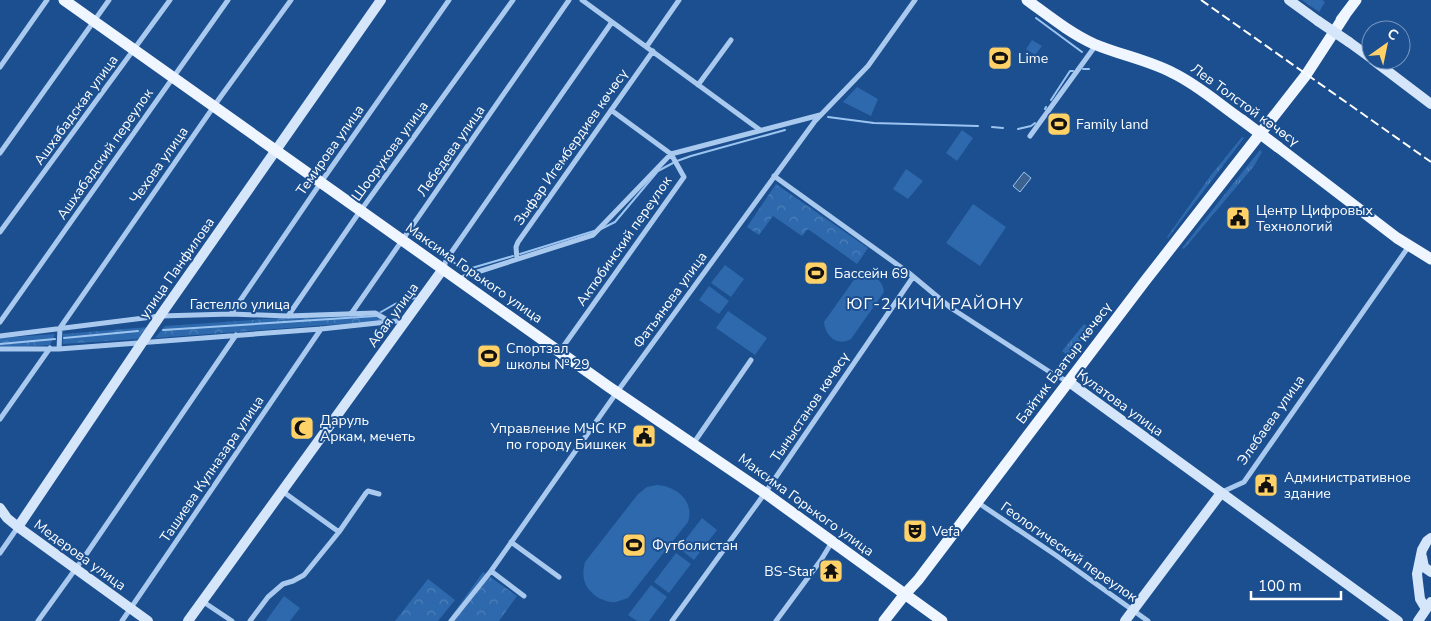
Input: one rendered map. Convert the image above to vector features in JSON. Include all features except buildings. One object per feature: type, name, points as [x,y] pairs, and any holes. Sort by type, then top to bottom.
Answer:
[{"type":"main road","name":"Максима Горького улица","points":[[64,0],[443,270],[617,392],[766,493],[942,621]]},
{"type":"main road","name":"Лев Толстой көчөсү","points":[[1028,0],[1060,24],[1097,44],[1171,71],[1201,90],[1409,246],[1431,259]]},
{"type":"main road","name":"Байтик Баатыр көчөсү","points":[[884,621],[918,580],[1268,124],[1300,71],[1356,0]]},
{"type":"street","points":[[0,67],[47,0]]},
{"type":"street","points":[[0,153],[109,0]]},
{"type":"street","name":"Ашхабадская улица","points":[[0,232],[170,0]]},
{"type":"street","name":"Ашхабадский переулок","points":[[0,322],[228,0]]},
{"type":"street","name":"Чехова улица","points":[[60,328],[290,0]]},
{"type":"street","name":"улица Панфилова","points":[[0,553],[160,316],[381,0]]},
{"type":"street","name":"Темирова улица","points":[[231,314],[449,0]]},
{"type":"street","name":"Шоорукова улица","points":[[288,316],[513,0]]},
{"type":"street","name":"Лебедева улица","points":[[351,314],[569,0]]},
{"type":"street","points":[[582,0],[760,130]]},
{"type":"street","points":[[647,46],[679,0]]},
{"type":"street","name":"Фатьянова улица","points":[[451,621],[490,571],[774,176],[820,115],[868,66],[915,0]]},
{"type":"street","points":[[1289,0],[1361,51]]},
{"type":"street","name":"Абая улица","points":[[188,621],[443,270],[446,260],[612,22]]},
{"type":"street","points":[[698,85],[731,40]]},
{"type":"street","points":[[1030,136],[1097,44]]},
{"type":"street","name":"Зыфар Игембердиев көчөсү","points":[[517,260],[516,247],[518,242],[653,51]]},
{"type":"street","points":[[1386,70],[1431,104]]},
{"type":"street","name":"Актюбинский переулок","points":[[560,352],[684,177],[671,154],[611,110]]},
{"type":"street","points":[[458,280],[468,275],[593,235],[671,154],[820,115]]},
{"type":"street","name":"Кулатова улица","points":[[774,176],[914,277],[951,308],[1056,376],[1069,382],[1398,621]]},
{"type":"street","name":"Элебаева улица","points":[[1125,621],[1221,493],[1244,482],[1409,246]]},
{"type":"street","name":"Тыныстанов көчөсү","points":[[672,621],[766,493],[914,277]]},
{"type":"street","name":"Гастелло улица","points":[[0,336],[160,316],[231,314],[288,316],[374,313],[389,321]]},
{"type":"street","name":"Гастелло улица","points":[[0,349],[60,349],[321,329],[407,319]]},
{"type":"street","points":[[60,328],[60,349]]},
{"type":"street","name":"Ташиева Кулназара улица","points":[[122,621],[321,329]]},
{"type":"street","points":[[38,621],[236,335]]},
{"type":"street","points":[[0,419],[50,348]]},
{"type":"street","points":[[694,444],[751,360]]},
{"type":"street","points":[[282,491],[339,532]]},
{"type":"street","points":[[250,621],[268,597],[283,584],[304,575],[339,532],[368,491],[380,494]]},
{"type":"street","name":"Геологический переулок","points":[[977,502],[1148,621]]},
{"type":"street","name":"Медерова улица","points":[[0,508],[7,518],[18,527],[148,621]]},
{"type":"street","points":[[1418,621],[1429,606],[1420,599],[1417,574],[1424,546],[1431,538]]},
{"type":"street","points":[[511,542],[559,578]]},
{"type":"street","points":[[776,621],[832,542]]},
{"type":"street","points":[[1422,554],[1424,567],[1431,572]]},
{"type":"street","points":[[490,571],[524,596]]},
{"type":"street","points":[[202,601],[232,621]]},
{"type":"green space","points":[[1302,0],[1322,0],[1325,2],[1319,12]]},
{"type":"green space","points":[[1032,40],[1042,46],[1035,55],[1026,49]]},
{"type":"green space","points":[[857,87],[878,99],[871,116],[843,102]]},
{"type":"green space","points":[[962,130],[973,138],[957,161],[946,153]]},
{"type":"green space","points":[[1242,137],[1244,138],[1168,238],[1211,175]]},
{"type":"green space","points":[[1260,150],[1262,152],[1254,166],[1184,249],[1182,248]]},
{"type":"green space","points":[[906,169],[923,181],[908,199],[893,189]]},
{"type":"green space","points":[[776,184],[868,248],[857,264],[808,229],[802,236],[773,216],[759,235],[747,227]]},
{"type":"green space","points":[[973,204],[1006,227],[980,266],[946,243]]},
{"type":"green space","points":[[725,265],[744,279],[731,297],[711,283]]},
{"type":"green space","points":[[864,273],[878,279],[884,292],[851,339],[841,342],[837,341],[829,336],[824,322],[858,274]]},
{"type":"green space","points":[[709,286],[729,301],[719,314],[699,300]]},
{"type":"green space","points":[[380,311],[381,321],[155,338],[165,326]]},
{"type":"green space","points":[[728,311],[767,338],[755,355],[716,328]]},
{"type":"green space","points":[[1084,324],[1090,329],[1068,356],[1062,351]]},
{"type":"green space","points":[[149,327],[139,339],[63,344],[63,334]]},
{"type":"green space","points":[[55,334],[50,345],[0,349],[0,338]]},
{"type":"green space","name":"Футболистан","points":[[657,485],[671,488],[682,496],[689,508],[688,522],[628,598],[613,602],[597,597],[586,586],[583,573],[585,562],[638,494],[647,487]]},
{"type":"green space","name":"Футболистан","points":[[702,518],[717,530],[694,560],[679,548]]},
{"type":"green space","name":"Футболистан","points":[[676,553],[691,564],[669,593],[654,582]]},
{"type":"green space","points":[[483,572],[517,596],[499,621],[448,621]]},
{"type":"green space","points":[[428,579],[455,600],[438,621],[395,621]]},
{"type":"green space","name":"Футболистан","points":[[651,585],[667,597],[649,621],[637,621],[628,615]]},
{"type":"green space","points":[[284,596],[300,608],[290,621],[266,621]]},
{"type":"shaded area","points":[[1024,172],[1031,178],[1020,192],[1013,186]]},
{"type":"waterway","points":[[1036,18],[1082,52]]},
{"type":"waterway","points":[[1083,69],[1089,69]]},
{"type":"waterway","points":[[1051,100],[1070,71],[1073,71]]},
{"type":"waterway","points":[[828,117],[874,123],[978,126]]},
{"type":"waterway","points":[[1018,129],[1035,123]]},
{"type":"waterway","points":[[992,127],[1003,128]]},
{"type":"waterway","points":[[677,161],[785,130]]},
{"type":"waterway","points":[[601,229],[615,222],[658,171],[673,163]]},
{"type":"waterway","points":[[520,254],[594,231]]},
{"type":"waterway","points":[[450,260],[465,270],[513,256]]},
{"type":"waterway","points":[[381,312],[395,304],[415,298]]},
{"type":"waterway","points":[[163,330],[376,316]]},
{"type":"waterway","points":[[64,338],[138,331]]},
{"type":"waterway","points":[[0,344],[55,339]]},
{"type":"railway","points":[[1201,0],[1431,162]]},
{"type":"place","name":"Lime","points":[[1000,58]]},
{"type":"place","name":"Family land","points":[[1059,124]]},
{"type":"place","name":"Центр Цифровых Технологий","points":[[1238,218]]},
{"type":"place","name":"Бассейн 69","points":[[816,273]]},
{"type":"place","name":"Спортзал школы № 29","points":[[489,356]]},
{"type":"place","name":"Даруль Аркам, мечеть","points":[[302,428]]},
{"type":"place","name":"Управление МЧС КР по городу Бишкек","points":[[644,436]]},
{"type":"place","name":"Административное здание","points":[[1266,485]]},
{"type":"place","name":"Vefa","points":[[915,531]]},
{"type":"place","name":"Футболистан","points":[[634,545]]},
{"type":"place","name":"BS-Star","points":[[831,571]]},
{"type":"district","name":"ЮГ-2 КИЧИ РАЙОНУ","points":[[935,304]]}]
